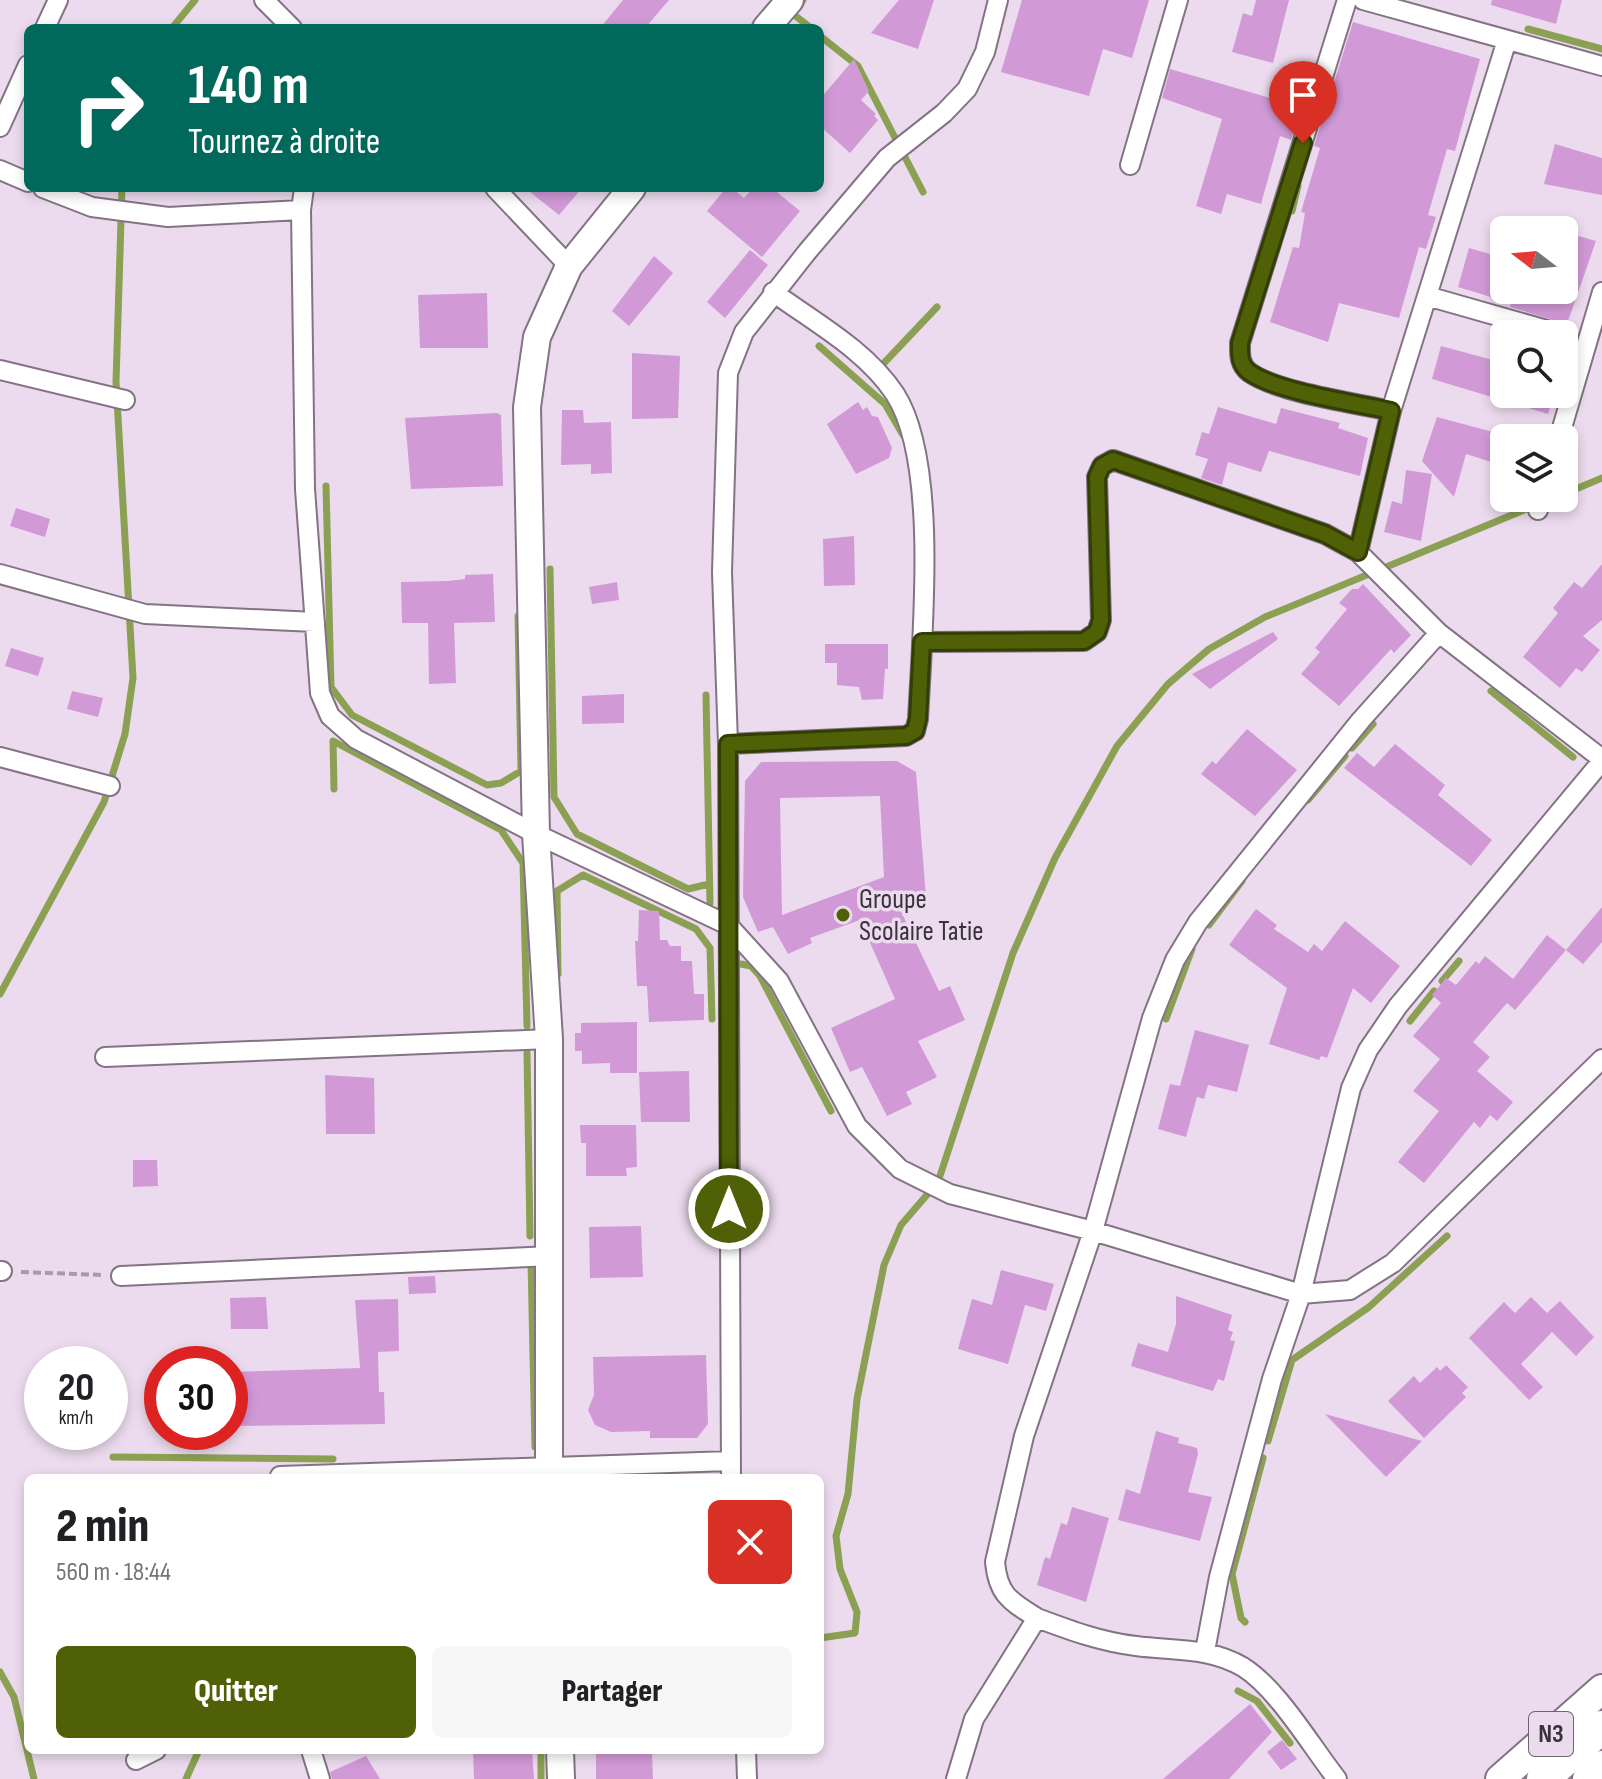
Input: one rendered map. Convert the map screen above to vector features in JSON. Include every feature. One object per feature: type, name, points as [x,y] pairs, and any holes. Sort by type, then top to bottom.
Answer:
[{"type":"highway","name":"N3","points":[[1543,1779],[1602,1727]]},
{"type":"main road","points":[[769,24],[790,0]]},
{"type":"main road","points":[[549,1472],[549,1039],[536,834],[527,407],[537,337],[569,266],[629,192]]},
{"type":"main road","name":"N3","points":[[1500,1779],[1602,1689]]},
{"type":"main road","points":[[560,1754],[561,1779]]},
{"type":"main road","name":"N3","points":[[1587,1779],[1602,1765]]},
{"type":"street","points":[[47,24],[58,0]]},
{"type":"street","points":[[264,0],[288,24]]},
{"type":"street","points":[[414,1474],[731,1470],[728,744],[722,572],[728,373],[744,332],[773,292],[887,158],[944,113],[967,89],[985,52],[998,0]]},
{"type":"street","points":[[1130,165],[1178,0]]},
{"type":"street","points":[[1347,0],[1240,343],[1241,361],[1248,371],[1272,383],[1391,411]]},
{"type":"street","points":[[1363,0],[1602,66]]},
{"type":"street","points":[[1358,552],[1391,411],[1507,40]]},
{"type":"street","points":[[0,127],[24,74]]},
{"type":"street","points":[[0,170],[24,180]]},
{"type":"street","points":[[53,192],[92,207],[168,217],[301,210]]},
{"type":"street","points":[[303,192],[301,210],[305,489],[320,693],[330,716],[356,739],[536,834],[728,925],[779,981],[857,1126],[900,1169],[950,1194],[1093,1231],[1301,1294],[1350,1290],[1393,1263],[1602,1059]]},
{"type":"street","points":[[499,192],[569,266]]},
{"type":"street","points":[[728,744],[906,736],[915,731],[918,719],[926,555],[913,438],[895,394],[864,359],[773,292]]},
{"type":"street","points":[[1563,424],[1602,292]]},
{"type":"street","points":[[1427,296],[1512,320]]},
{"type":"street","points":[[1578,339],[1588,342]]},
{"type":"street","points":[[0,370],[125,400]]},
{"type":"street","points":[[922,642],[1084,641],[1097,632],[1101,620],[1097,477],[1102,466],[1113,460],[1325,534],[1358,552],[1439,633],[1602,760],[1398,1006],[1368,1050],[1351,1088],[1301,1294],[1272,1379],[1227,1547],[1205,1651]]},
{"type":"street","points":[[0,574],[145,614],[315,622]]},
{"type":"street","points":[[1337,1779],[1268,1690],[1243,1668],[1205,1651],[1135,1646],[1089,1637],[1037,1618],[1011,1602],[997,1584],[995,1562],[1024,1436],[1093,1231],[1152,1018],[1175,960],[1198,922],[1361,720],[1439,633]]},
{"type":"street","points":[[0,757],[110,786]]},
{"type":"street","points":[[105,1057],[549,1039]]},
{"type":"street","points":[[121,1276],[551,1256]]},
{"type":"street","points":[[956,1779],[974,1719],[1037,1618]]},
{"type":"street","points":[[136,1760],[148,1754]]},
{"type":"street","points":[[312,1754],[320,1779]]},
{"type":"street","points":[[746,1754],[747,1779]]},
{"type":"path","points":[[1,1271],[121,1276]]},
{"type":"building","points":[[623,0],[669,0],[648,24],[603,24]]},
{"type":"building","points":[[899,0],[934,0],[918,49],[871,33]]},
{"type":"building","points":[[1022,0],[1149,0],[1132,58],[1103,49],[1089,96],[1001,72]]},
{"type":"building","points":[[1256,0],[1289,0],[1273,63],[1232,52],[1243,13],[1252,16]]},
{"type":"building","points":[[1492,0],[1562,0],[1556,24],[1491,5]]},
{"type":"building","points":[[1353,22],[1480,59],[1455,151],[1447,149],[1428,215],[1436,217],[1426,249],[1419,247],[1399,318],[1339,303],[1328,342],[1270,322],[1293,247],[1299,248],[1305,213],[1301,212],[1320,148],[1314,146]]},
{"type":"building","points":[[854,59],[869,91],[861,100],[878,120],[850,153],[824,130],[824,94]]},
{"type":"building","points":[[1170,69],[1301,107],[1291,140],[1280,136],[1261,204],[1227,194],[1221,214],[1196,206],[1222,119],[1162,98]]},
{"type":"building","points":[[1555,144],[1602,158],[1602,195],[1544,184]]},
{"type":"building","points":[[530,192],[579,192],[559,215]]},
{"type":"building","points":[[723,192],[737,192],[744,198],[749,192],[777,192],[800,211],[762,257],[707,211]]},
{"type":"building","points":[[1578,236],[1596,241],[1578,293]]},
{"type":"building","points":[[1469,248],[1490,254],[1490,297],[1458,287]]},
{"type":"building","points":[[750,250],[768,265],[725,318],[707,302]]},
{"type":"building","points":[[654,256],[673,273],[629,326],[612,311]]},
{"type":"building","points":[[487,293],[488,348],[420,348],[418,295]]},
{"type":"building","points":[[1511,304],[1574,304],[1568,320],[1554,320],[1510,307]]},
{"type":"building","points":[[1441,346],[1490,359],[1490,396],[1432,379]]},
{"type":"building","points":[[632,353],[680,356],[678,418],[632,419]]},
{"type":"building","points":[[858,402],[863,410],[867,407],[872,416],[878,417],[892,448],[889,458],[856,474],[827,424]]},
{"type":"building","points":[[1218,407],[1276,424],[1281,408],[1340,423],[1338,428],[1368,438],[1360,476],[1269,451],[1261,472],[1228,462],[1222,485],[1201,478],[1208,459],[1195,455],[1202,432],[1209,434]]},
{"type":"building","points":[[1528,408],[1550,408],[1548,414]]},
{"type":"building","points":[[562,410],[583,410],[584,423],[611,422],[612,473],[591,474],[591,464],[561,465]]},
{"type":"building","points":[[501,415],[503,486],[411,489],[405,418]]},
{"type":"building","points":[[1437,417],[1490,431],[1490,462],[1466,454],[1454,497],[1422,461]]},
{"type":"building","points":[[1406,470],[1432,474],[1421,541],[1384,532],[1392,501],[1402,504]]},
{"type":"building","points":[[16,508],[50,519],[45,537],[10,526]]},
{"type":"building","points":[[854,536],[855,585],[824,586],[823,539]]},
{"type":"building","points":[[1602,564],[1602,620],[1583,636],[1600,650],[1582,672],[1576,668],[1560,688],[1523,657],[1558,613],[1553,608],[1574,582],[1582,588]]},
{"type":"building","points":[[493,574],[495,622],[454,623],[456,683],[429,684],[428,623],[402,623],[401,582],[448,581],[465,579],[465,575]]},
{"type":"building","points":[[617,582],[619,600],[592,604],[589,587]]},
{"type":"building","points":[[1363,584],[1411,635],[1394,653],[1391,649],[1339,706],[1301,674],[1320,652],[1315,648],[1347,609],[1339,603],[1352,589],[1358,589]]},
{"type":"building","points":[[1273,632],[1278,639],[1210,689],[1192,674]]},
{"type":"building","points":[[825,644],[888,644],[883,699],[862,700],[859,687],[837,685],[837,663],[825,663]]},
{"type":"building","points":[[11,648],[44,658],[38,676],[5,666]]},
{"type":"building","points":[[72,691],[103,698],[98,717],[67,709]]},
{"type":"building","points":[[624,694],[624,723],[582,724],[582,696]]},
{"type":"building","points":[[1247,729],[1297,770],[1255,816],[1201,774],[1212,761],[1216,764]]},
{"type":"building","points":[[1395,744],[1445,785],[1438,795],[1492,840],[1471,866],[1344,768],[1357,753],[1374,767]]},
{"type":"building","points":[[897,761],[916,772],[926,897],[898,905],[939,991],[950,986],[965,1020],[918,1041],[937,1077],[906,1092],[912,1104],[887,1116],[862,1067],[850,1072],[831,1028],[895,999],[860,920],[810,938],[812,943],[788,954],[773,927],[758,932],[743,897],[745,781],[761,762]],"holes":[[[880,796],[884,877],[782,915],[780,798]]]},
{"type":"building","points":[[1602,907],[1602,942],[1583,964],[1566,950]]},
{"type":"building","points":[[1256,909],[1277,925],[1274,929],[1308,952],[1314,944],[1322,951],[1345,921],[1400,966],[1371,1003],[1353,988],[1327,1058],[1321,1056],[1319,1060],[1269,1044],[1287,988],[1229,945]]},
{"type":"building","points":[[639,910],[659,911],[660,940],[667,940],[670,946],[681,946],[681,961],[692,961],[694,994],[704,994],[704,1020],[649,1022],[647,986],[637,986],[635,941],[638,941]]},
{"type":"building","points":[[1547,935],[1566,950],[1515,1010],[1507,1003],[1473,1042],[1490,1057],[1477,1071],[1513,1102],[1497,1121],[1490,1115],[1480,1128],[1474,1122],[1424,1183],[1398,1162],[1439,1111],[1413,1091],[1440,1059],[1413,1036],[1441,1003],[1432,995],[1446,978],[1456,985],[1476,961],[1479,964],[1485,956],[1513,979]]},
{"type":"building","points":[[637,1022],[637,1073],[610,1073],[610,1063],[582,1064],[582,1051],[575,1051],[575,1033],[581,1033],[581,1023]]},
{"type":"building","points":[[1195,1030],[1249,1045],[1237,1092],[1208,1085],[1204,1099],[1197,1097],[1186,1137],[1158,1129],[1170,1084],[1180,1086]]},
{"type":"building","points":[[689,1071],[690,1122],[641,1122],[639,1072]]},
{"type":"building","points":[[325,1075],[374,1078],[375,1134],[326,1134]]},
{"type":"building","points":[[580,1125],[636,1125],[637,1167],[626,1168],[627,1176],[586,1176],[586,1143],[581,1143]]},
{"type":"building","points":[[133,1160],[157,1160],[158,1186],[133,1187]]},
{"type":"building","points":[[641,1226],[643,1277],[590,1278],[589,1227]]},
{"type":"building","points":[[1001,1270],[1054,1284],[1046,1311],[1025,1305],[1008,1364],[958,1349],[972,1299],[992,1305]]},
{"type":"building","points":[[435,1276],[436,1293],[409,1294],[408,1277]]},
{"type":"building","points":[[1176,1296],[1232,1315],[1228,1330],[1233,1332],[1230,1340],[1235,1341],[1224,1381],[1218,1379],[1213,1391],[1131,1366],[1138,1343],[1168,1352],[1176,1324]]},
{"type":"building","points":[[266,1297],[268,1329],[231,1329],[230,1298]]},
{"type":"building","points":[[1531,1297],[1547,1313],[1560,1301],[1594,1337],[1576,1356],[1552,1332],[1521,1364],[1543,1387],[1529,1400],[1469,1338],[1504,1302],[1515,1313]]},
{"type":"building","points":[[398,1299],[399,1351],[378,1352],[379,1392],[384,1392],[385,1424],[248,1426],[248,1371],[360,1368],[355,1300]]},
{"type":"building","points":[[706,1355],[708,1424],[697,1438],[650,1438],[650,1431],[611,1432],[595,1425],[588,1410],[594,1395],[593,1357]]},
{"type":"building","points":[[1446,1365],[1468,1387],[1462,1393],[1466,1397],[1424,1438],[1388,1401],[1414,1376],[1420,1383],[1437,1367],[1440,1371]]},
{"type":"building","points":[[1325,1414],[1422,1441],[1386,1477]]},
{"type":"building","points":[[1156,1431],[1179,1438],[1178,1443],[1197,1448],[1188,1492],[1212,1497],[1200,1541],[1118,1520],[1126,1489],[1140,1494]]},
{"type":"building","points":[[1072,1507],[1109,1518],[1086,1602],[1037,1585],[1045,1557],[1050,1559],[1061,1523],[1067,1525]]},
{"type":"building","points":[[1250,1704],[1272,1732],[1229,1779],[1163,1779]]},
{"type":"building","points":[[1282,1740],[1297,1759],[1281,1770],[1267,1752]]},
{"type":"building","points":[[473,1754],[532,1754],[534,1779],[474,1779]]},
{"type":"building","points":[[596,1754],[652,1754],[653,1779],[596,1779]]},
{"type":"building","points":[[366,1756],[380,1779],[332,1779],[330,1772]]},
{"type":"waterway","points":[[175,24],[195,0]]},
{"type":"waterway","points":[[803,0],[793,14],[806,24]]},
{"type":"waterway","points":[[1528,29],[1602,49]]},
{"type":"waterway","points":[[824,39],[858,66],[923,192]]},
{"type":"waterway","points":[[1292,211],[1298,186]]},
{"type":"waterway","points":[[0,994],[104,802],[125,734],[133,678],[116,382],[122,192]]},
{"type":"waterway","points":[[884,363],[937,307]]},
{"type":"waterway","points":[[819,346],[885,404],[903,435]]},
{"type":"waterway","points":[[1578,488],[1602,478]]},
{"type":"waterway","points":[[326,486],[331,687],[352,715],[487,785],[501,783],[521,771],[518,616]]},
{"type":"waterway","points":[[824,1637],[855,1633],[857,1612],[840,1569],[836,1536],[848,1494],[857,1399],[884,1265],[901,1225],[938,1182],[1013,953],[1055,858],[1117,746],[1168,684],[1209,649],[1265,617],[1519,512]]},
{"type":"waterway","points":[[550,569],[554,797],[577,834],[688,889],[709,884]]},
{"type":"waterway","points":[[1491,691],[1573,757]]},
{"type":"waterway","points":[[706,695],[710,903]]},
{"type":"waterway","points":[[1352,748],[1373,724]]},
{"type":"waterway","points":[[334,789],[333,741],[501,830],[523,863],[527,1026]]},
{"type":"waterway","points":[[1308,800],[1345,756]]},
{"type":"waterway","points":[[558,974],[557,891],[583,875],[696,929],[710,948],[712,1019]]},
{"type":"waterway","points":[[1209,925],[1242,881]]},
{"type":"waterway","points":[[1166,1019],[1192,949]]},
{"type":"waterway","points":[[1442,981],[1459,961]]},
{"type":"waterway","points":[[741,964],[751,966],[760,976],[831,1111]]},
{"type":"waterway","points":[[1410,1021],[1434,991]]},
{"type":"waterway","points":[[527,1053],[530,1236]]},
{"type":"waterway","points":[[1268,1441],[1292,1360],[1369,1307],[1447,1236]]},
{"type":"waterway","points":[[531,1262],[535,1447]]},
{"type":"waterway","points":[[113,1457],[333,1459]]},
{"type":"waterway","points":[[1245,1622],[1241,1618],[1232,1574],[1263,1458]]},
{"type":"waterway","points":[[0,1672],[14,1697],[24,1738]]},
{"type":"waterway","points":[[1238,1691],[1257,1701],[1290,1743]]},
{"type":"waterway","points":[[28,1754],[34,1779]]},
{"type":"waterway","points":[[186,1779],[197,1754]]},
{"type":"waterway","points":[[541,1754],[541,1779]]},
{"type":"place","name":"Groupe Scolaire Tatie","points":[[843,915]]},
{"type":"route","points":[[729,1209],[728,744],[906,736],[915,731],[918,719],[922,642],[1084,641],[1097,632],[1101,620],[1097,477],[1102,466],[1113,460],[1325,534],[1358,552],[1391,411],[1272,383],[1248,371],[1241,361],[1240,343],[1303,143]]}]
